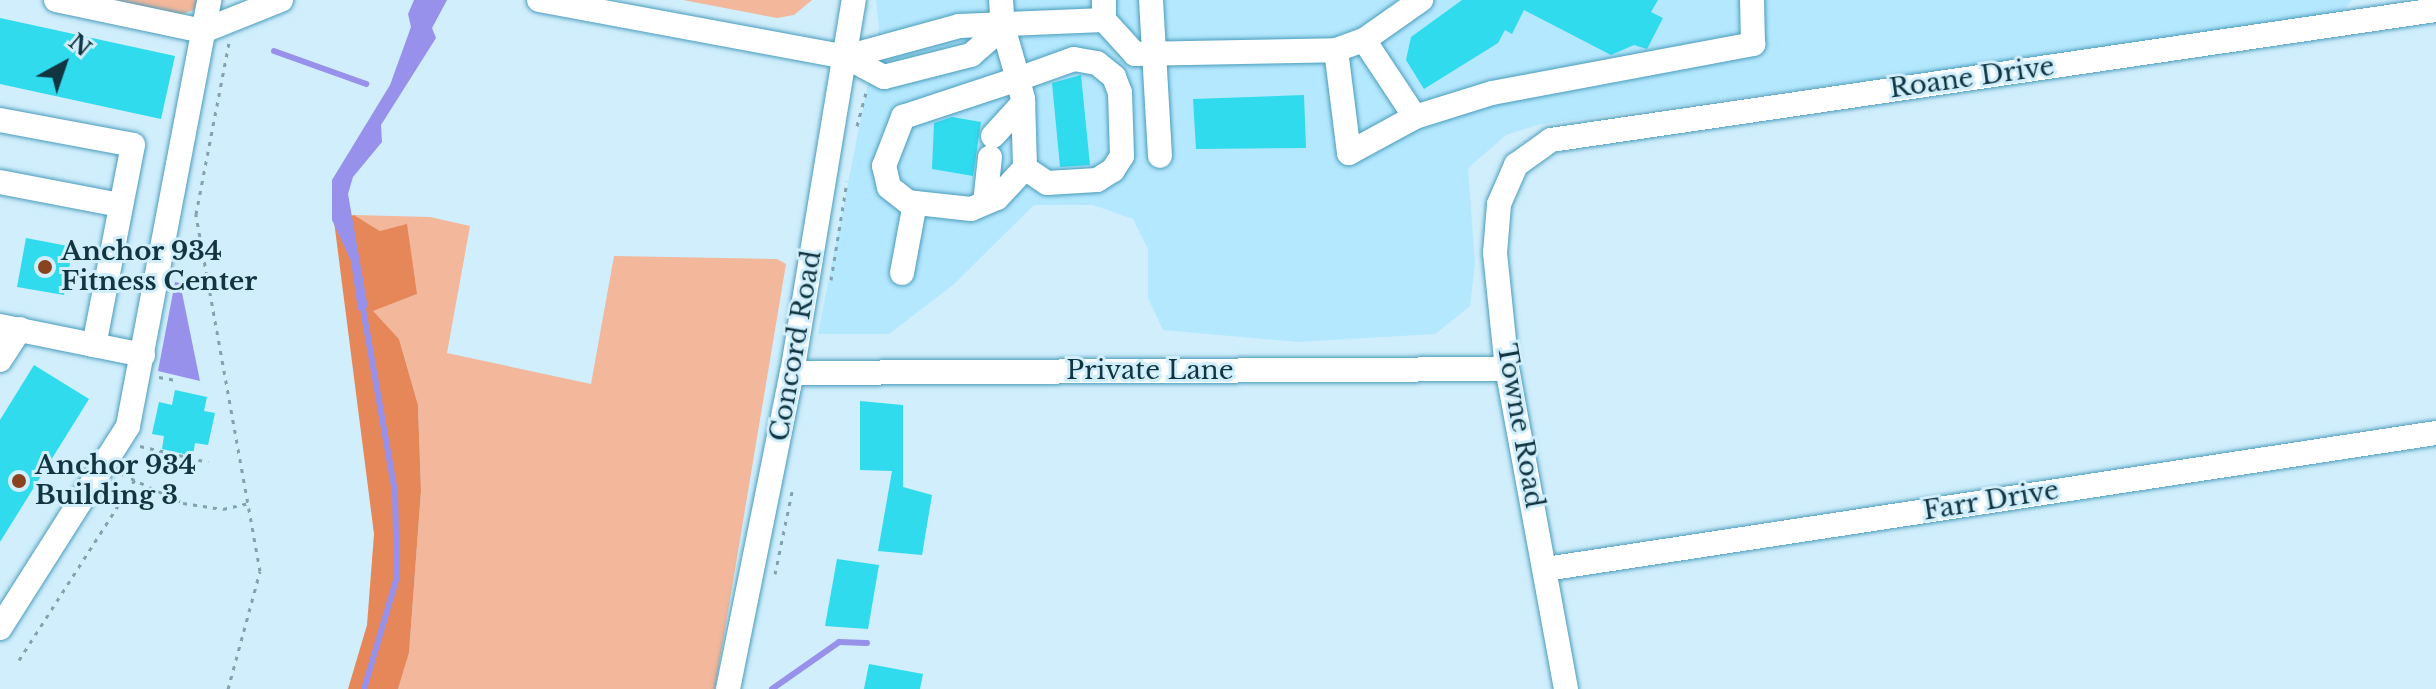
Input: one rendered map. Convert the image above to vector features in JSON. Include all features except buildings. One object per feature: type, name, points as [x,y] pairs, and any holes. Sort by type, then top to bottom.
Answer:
[{"type":"street","points":[[56,0],[203,31],[281,0]]},
{"type":"street","points":[[0,628],[126,435],[147,366],[209,0]]},
{"type":"street","points":[[539,0],[846,57],[959,26],[1003,27],[1104,10],[1135,54],[1336,50],[1364,40],[1421,0]]},
{"type":"street","name":"Concord Road","points":[[728,689],[792,373],[854,0]]},
{"type":"street","points":[[1001,0],[1003,27],[1020,91],[1025,168]]},
{"type":"street","points":[[1151,0],[1160,156]]},
{"type":"street","points":[[1336,50],[1349,153],[1415,117],[1492,93],[1753,44],[1752,0]]},
{"type":"street","name":"Roane Drive","points":[[1516,165],[1551,140],[2374,10],[2436,10]]},
{"type":"street","points":[[1364,40],[1415,117]]},
{"type":"street","points":[[1074,59],[1097,63],[1114,77],[1120,93],[1122,156],[1113,170],[1097,180],[1047,183],[1025,168],[985,203],[971,209],[915,203],[889,187],[884,166],[903,117],[1020,91],[1074,59]]},
{"type":"street","points":[[985,203],[992,147],[1020,91]]},
{"type":"street","points":[[0,120],[133,145],[94,345]]},
{"type":"street","name":"Towne Road","points":[[1516,165],[1499,204],[1495,253],[1507,369],[1566,689]]},
{"type":"street","points":[[0,182],[120,205]]},
{"type":"street","points":[[902,273],[915,203]]},
{"type":"street","points":[[0,360],[10,327],[94,345],[147,366]]},
{"type":"street","name":"Private Lane","points":[[792,373],[1507,369]]},
{"type":"street","name":"Farr Drive","points":[[1546,569],[2436,433]]},
{"type":"path","points":[[228,689],[260,585],[250,503],[196,214],[232,31]]},
{"type":"path","points":[[147,366],[176,380]]},
{"type":"path","points":[[132,443],[208,462]]},
{"type":"path","points":[[103,470],[137,476],[183,503],[223,509],[250,503]]},
{"type":"path","points":[[19,660],[137,476]]},
{"type":"shaded area","points":[[106,0],[201,0],[196,9],[180,15]]},
{"type":"shaded area","points":[[414,0],[447,0],[432,28],[436,38],[381,125],[382,142],[353,177],[348,194],[368,308],[358,310],[351,261],[332,220],[332,180],[390,85],[411,27],[408,14]]},
{"type":"shaded area","points":[[683,0],[812,0],[794,15],[777,18]]},
{"type":"shaded area","points":[[876,0],[2352,0],[2338,17],[1537,125],[1506,135],[1468,168],[1475,263],[1470,306],[1435,334],[1298,342],[1163,330],[1148,298],[1148,249],[1133,219],[1093,205],[1034,205],[953,285],[889,334],[818,334],[879,28]]},
{"type":"shaded area","points":[[354,215],[430,217],[470,226],[447,353],[591,384],[614,256],[777,259],[786,264],[715,689],[398,689],[409,653],[421,491],[418,405],[399,339],[372,311],[417,294],[380,231]]},
{"type":"shaded area","points":[[354,215],[380,231],[407,224],[417,294],[373,311],[399,339],[418,405],[421,491],[409,653],[398,689],[348,689],[367,625],[374,534],[334,221]]},
{"type":"shaded area","points":[[175,282],[180,283],[200,381],[158,371]]},
{"type":"waterway","points":[[274,51],[366,84]]},
{"type":"waterway","points":[[362,303],[395,492],[397,577],[364,689]]},
{"type":"waterway","points":[[772,689],[839,642],[867,643]]},
{"type":"place","name":"Anchor 934 Fitness Center","points":[[45,267]]},
{"type":"place","name":"Anchor 934 Building 3","points":[[19,481]]}]
